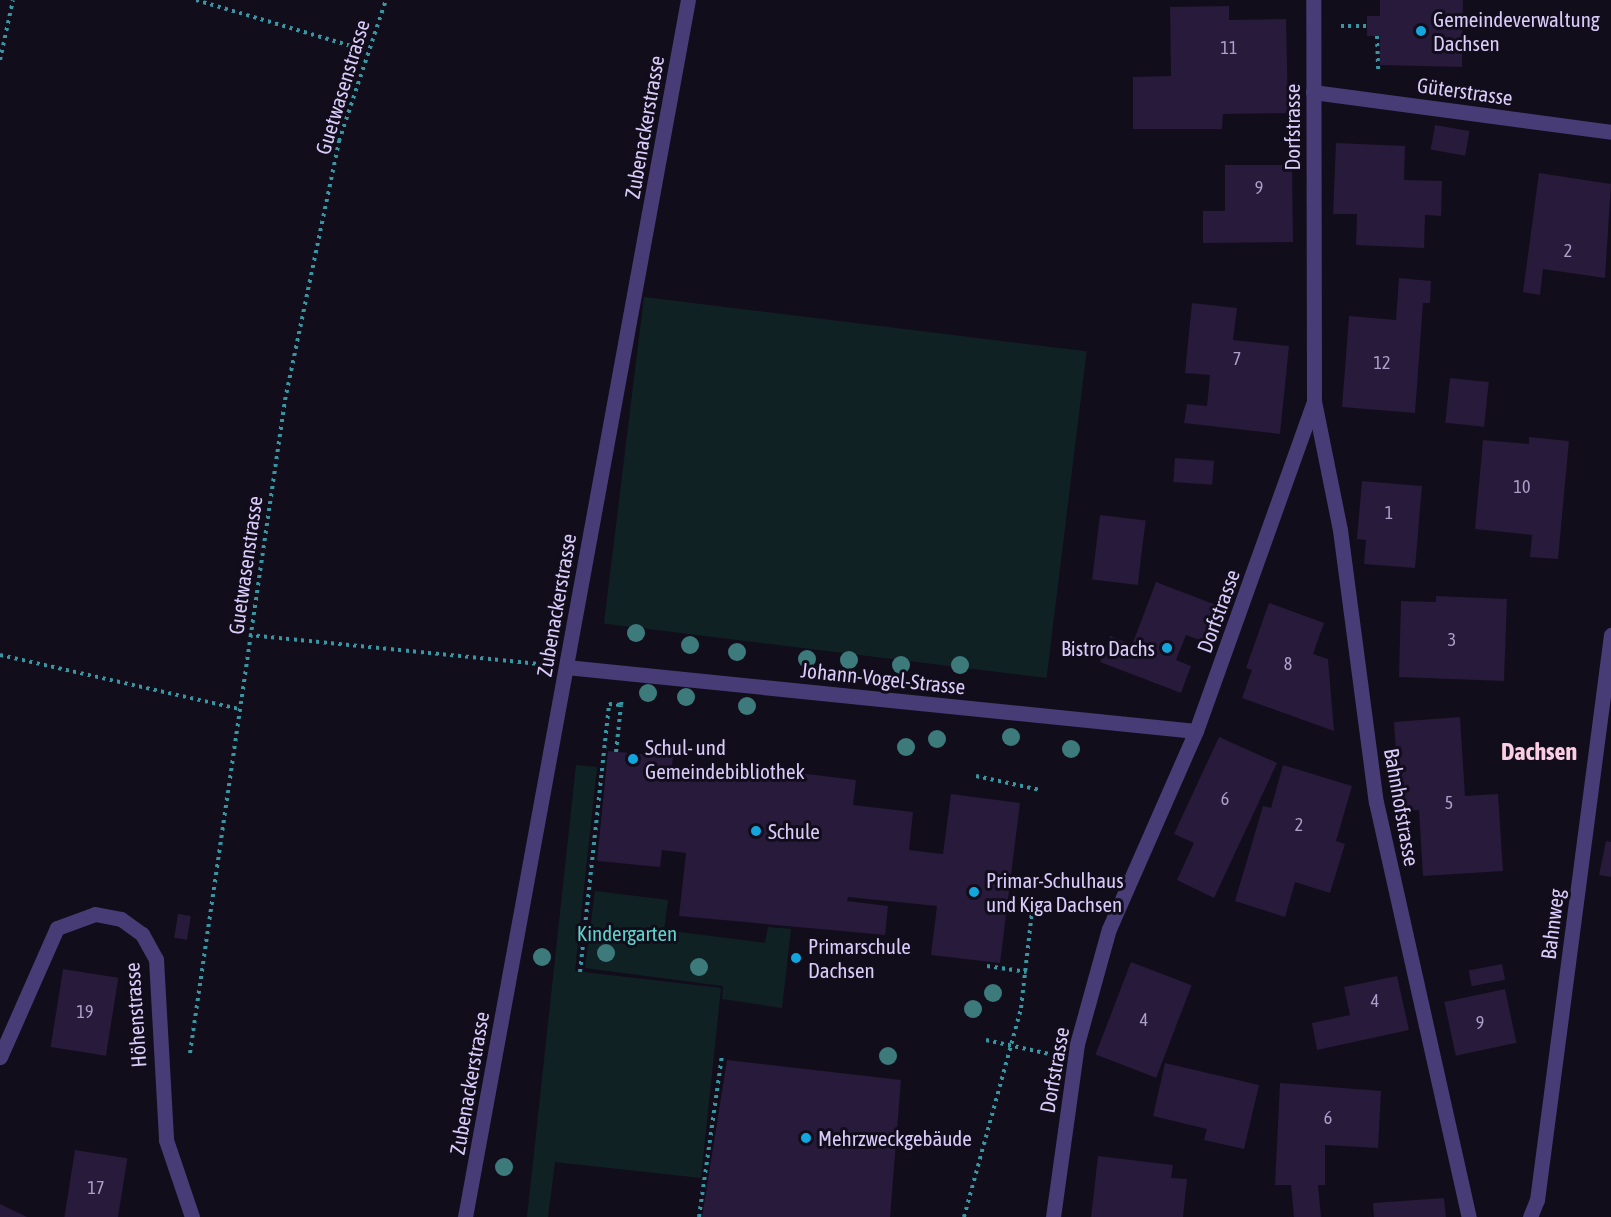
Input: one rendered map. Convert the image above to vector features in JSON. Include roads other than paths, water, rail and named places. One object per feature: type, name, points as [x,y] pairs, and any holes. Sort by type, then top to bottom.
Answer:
[{"type":"street","name":"Zubenackerstrasse","points":[[465,1217],[688,0]]},
{"type":"street","name":"Dorfstrasse","points":[[1053,1217],[1075,1060],[1109,928],[1196,731],[1314,401],[1313,0]]},
{"type":"street","name":"Güterstrasse","points":[[1313,92],[1611,132]]},
{"type":"street","name":"Bahnhofstrasse","points":[[1314,401],[1340,530],[1376,802],[1469,1217]]},
{"type":"street","name":"Bahnweg","points":[[1530,1217],[1537,1200],[1611,635]]},
{"type":"street","name":"Johann-Vogel-Strasse","points":[[566,667],[1196,731]]},
{"type":"street","name":"Höhenstrasse","points":[[0,1057],[57,928],[95,914],[121,920],[142,934],[156,959],[166,1140],[192,1217]]},
{"type":"place","name":"Gemeindeverwaltung Dachsen","points":[[1421,31]]},
{"type":"place","name":"Bistro Dachs","points":[[1167,648]]},
{"type":"place","name":"Schul- und Gemeindebibliothek","points":[[633,759]]},
{"type":"place","name":"Schule","points":[[756,831]]},
{"type":"place","name":"Primar-Schulhaus und Kiga Dachsen","points":[[974,892]]},
{"type":"place","name":"Primarschule Dachsen","points":[[796,958]]},
{"type":"place","name":"Mehrzweckgebäude","points":[[806,1138]]},
{"type":"district","name":"Dachsen","points":[[1539,752]]},
{"type":"park label","name":"Kindergarten","points":[[627,933]]}]
